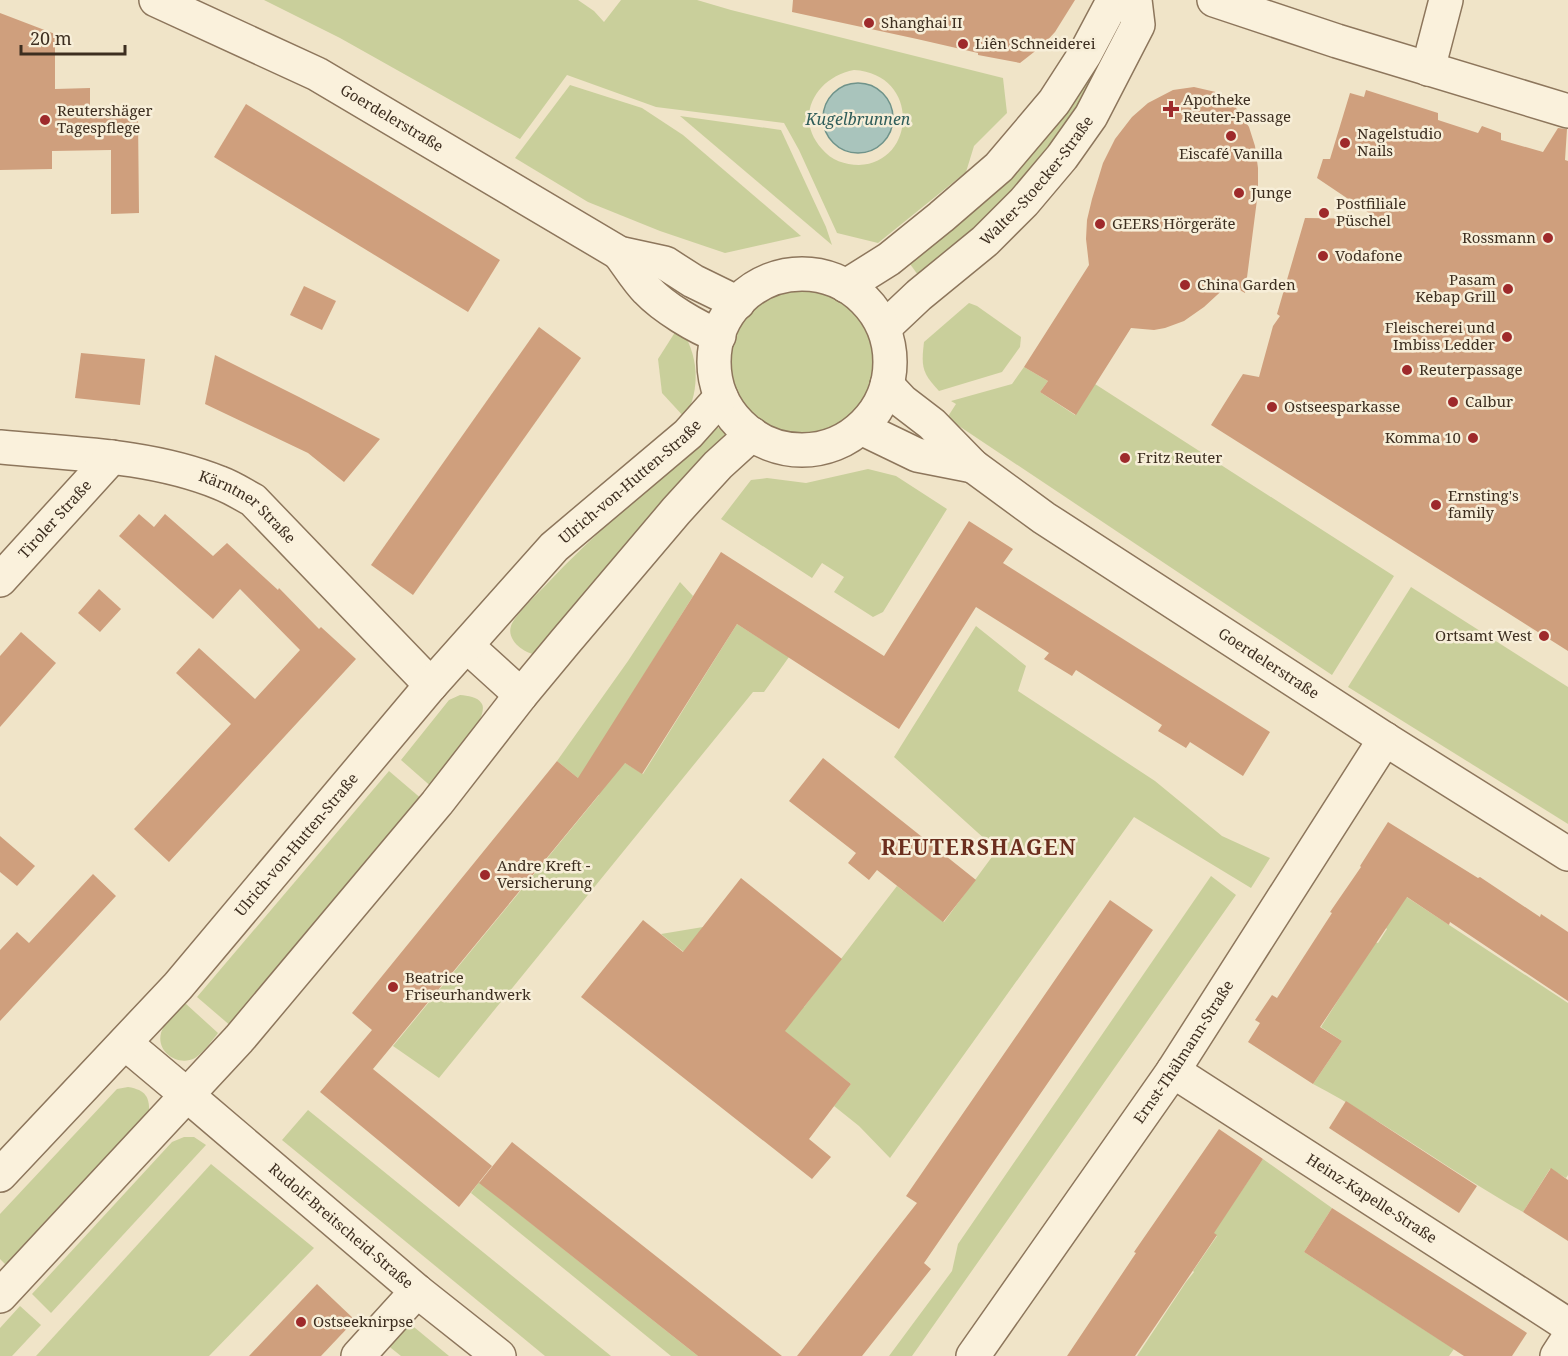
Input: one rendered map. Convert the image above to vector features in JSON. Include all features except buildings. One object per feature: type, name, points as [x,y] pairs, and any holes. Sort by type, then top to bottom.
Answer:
[{"type":"street","name":"Goerdelerstraße","points":[[156,0],[317,74],[619,253],[665,263],[693,281],[738,303]]},
{"type":"street","points":[[846,285],[889,259],[941,218],[999,167],[1054,102],[1085,54],[1112,3],[1116,0]]},
{"type":"street","name":"Walter-Stoecker-Straße","points":[[884,328],[919,295],[985,241],[1024,202],[1062,157],[1091,117],[1138,25],[1135,0]]},
{"type":"street","points":[[1214,0],[1428,69],[1568,111]]},
{"type":"street","points":[[1428,69],[1446,0]]},
{"type":"street","name":"Goerdelerstraße","points":[[619,253],[647,291],[674,311],[708,332],[719,336]]},
{"type":"street","points":[[801,274],[824,276],[846,285],[868,303],[884,328],[891,357],[887,385],[877,408],[861,428],[840,441],[816,450],[783,448],[767,443],[752,434],[734,418],[721,397],[715,367],[715,351],[729,313],[756,287],[777,278],[801,274]]},
{"type":"street","name":"Goerdelerstraße","points":[[887,385],[902,401],[932,424],[973,466],[1044,518],[1568,855]]},
{"type":"street","name":"Ulrich-von-Hutten-Straße","points":[[0,1175],[178,986],[431,685],[554,547],[687,434],[721,397]]},
{"type":"street","name":"Goerdelerstraße","points":[[861,428],[917,454],[973,466]]},
{"type":"street","points":[[0,1296],[239,1039],[437,803],[521,695],[676,512],[718,465],[752,434]]},
{"type":"street","name":"Kärntner Straße","points":[[0,447],[112,457],[181,470],[221,483],[253,500],[431,685]]},
{"type":"street","name":"Tiroler Straße","points":[[0,580],[112,457]]},
{"type":"street","points":[[467,646],[521,695]]},
{"type":"street","name":"Ernst-Thälmann-Straße","points":[[973,1356],[1173,1071],[1385,739]]},
{"type":"street","points":[[125,1044],[187,1095]]},
{"type":"street","name":"Heinz-Kapelle-Straße","points":[[1173,1071],[1568,1326]]},
{"type":"street","name":"Rudolf-Breitscheid-Straße","points":[[187,1095],[417,1292],[499,1356]]},
{"type":"street","points":[[358,1356],[417,1292]]},
{"type":"street","points":[[1557,1356],[1568,1339]]},
{"type":"green space","points":[[264,0],[578,0],[594,11],[604,22],[621,0],[697,0],[1003,78],[1007,113],[974,146],[966,172],[878,243],[837,233],[784,123],[656,107],[567,75],[520,139],[340,38]],"holes":[[[854,70],[876,75],[891,86],[900,101],[903,118],[900,135],[892,150],[878,161],[859,165],[839,161],[826,153],[813,137],[809,124],[809,112],[813,100],[829,81],[841,74]]]},
{"type":"green space","points":[[1109,42],[1116,45],[1095,87],[1015,193],[921,279],[907,260]]},
{"type":"green space","points":[[570,85],[642,108],[683,135],[801,236],[725,253],[660,231],[588,202],[515,158]]},
{"type":"green space","points":[[680,116],[781,130],[826,227],[832,245]]},
{"type":"green space","points":[[801,284],[816,285],[830,290],[854,306],[870,330],[875,344],[875,374],[870,388],[854,412],[830,428],[816,433],[801,434],[786,433],[772,428],[748,412],[732,388],[727,374],[726,359],[727,344],[732,330],[748,306],[772,290],[786,285]]},
{"type":"green space","points":[[969,303],[977,306],[1021,337],[1020,347],[1002,372],[939,391],[924,369],[924,342]]},
{"type":"green space","points":[[679,326],[691,348],[696,371],[694,395],[685,418],[662,393],[658,359]]},
{"type":"green space","points":[[1024,367],[1048,381],[1040,392],[1075,415],[1095,384],[1394,576],[1332,675],[947,418],[956,404],[951,401],[1012,384]]},
{"type":"green space","points":[[716,427],[726,431],[729,437],[539,655],[528,653],[518,646],[511,637],[511,626],[526,606],[606,525]]},
{"type":"green space","points":[[868,469],[896,476],[947,509],[883,612],[873,617],[834,592],[844,577],[822,563],[812,578],[721,519],[751,480],[767,478],[806,483]]},
{"type":"green space","points":[[680,582],[693,596],[599,747],[643,774],[737,624],[789,657],[764,692],[753,692],[439,1078],[393,1046],[599,795],[557,761],[628,661]]},
{"type":"green space","points":[[1411,587],[1568,687],[1568,824],[1348,687]]},
{"type":"green space","points":[[976,626],[1026,666],[1018,691],[1155,781],[1222,836],[1270,858],[1251,888],[1134,817],[890,1158],[859,1126],[834,1106],[851,1084],[661,934],[703,927],[804,1007],[897,886],[944,922],[997,850],[894,757]]},
{"type":"green space","points":[[460,695],[478,699],[483,711],[473,734],[434,789],[401,760],[449,700]]},
{"type":"green space","points":[[389,771],[423,800],[232,1027],[197,997]]},
{"type":"green space","points":[[1211,876],[1236,895],[912,1356],[889,1356],[952,1271],[958,1244]]},
{"type":"green space","points":[[1405,896],[1568,1003],[1568,1175],[1566,1178],[1550,1169],[1523,1212],[1366,1114],[1313,1084],[1342,1041],[1321,1027],[1375,942],[1378,943],[1387,929],[1385,927]]},
{"type":"green space","points":[[185,1003],[218,1033],[198,1056],[182,1061],[165,1052],[160,1040],[165,1025]]},
{"type":"green space","points":[[128,1087],[146,1095],[149,1115],[10,1269],[0,1259],[0,1214],[117,1089]]},
{"type":"green space","points":[[308,1110],[611,1356],[545,1356],[282,1140]]},
{"type":"green space","points":[[184,1137],[194,1137],[206,1145],[51,1313],[32,1294],[172,1142]]},
{"type":"green space","points":[[1263,1159],[1332,1208],[1304,1252],[1454,1349],[1449,1356],[1137,1356],[1194,1272],[1217,1236],[1213,1233]]},
{"type":"green space","points":[[211,1164],[314,1248],[209,1356],[36,1356]]},
{"type":"green space","points":[[479,1182],[698,1356],[671,1356],[471,1193]]},
{"type":"green space","points":[[20,1306],[41,1325],[12,1356],[0,1356],[0,1328]]},
{"type":"green space","points":[[397,1313],[449,1356],[401,1356],[376,1336]]},
{"type":"water","name":"Kugelbrunnen","points":[[858,83],[871,86],[883,93],[890,105],[893,118],[890,131],[883,143],[871,150],[858,153],[845,150],[833,143],[826,131],[823,118],[826,105],[833,93],[845,86]]},
{"type":"place","name":"Shanghai II","points":[[869,23]]},
{"type":"place","name":"Liên Schneiderei","points":[[963,44]]},
{"type":"place","name":"Apotheke Reuter-Passage","points":[[1171,109]]},
{"type":"place","name":"Reutershäger Tagespflege","points":[[45,120]]},
{"type":"place","name":"Eiscafé Vanilla","points":[[1231,136]]},
{"type":"place","name":"Nagelstudio Nails","points":[[1345,143]]},
{"type":"place","name":"Junge","points":[[1239,193]]},
{"type":"place","name":"Postfiliale Püschel","points":[[1324,213]]},
{"type":"place","name":"GEERS Hörgeräte","points":[[1100,224]]},
{"type":"place","name":"Rossmann","points":[[1548,238]]},
{"type":"place","name":"Vodafone","points":[[1323,256]]},
{"type":"place","name":"China Garden","points":[[1185,285]]},
{"type":"place","name":"Pasam Kebap Grill","points":[[1508,289]]},
{"type":"place","name":"Fleischerei und Imbiss Ledder","points":[[1507,337]]},
{"type":"place","name":"Reuterpassage","points":[[1407,370]]},
{"type":"place","name":"Calbur","points":[[1453,402]]},
{"type":"place","name":"Ostseesparkasse","points":[[1272,407]]},
{"type":"place","name":"Komma 10","points":[[1473,438]]},
{"type":"place","name":"Fritz Reuter","points":[[1125,458]]},
{"type":"place","name":"Ernsting's family","points":[[1436,505]]},
{"type":"place","name":"Ortsamt West","points":[[1544,636]]},
{"type":"place","name":"Andre Kreft - Versicherung","points":[[485,875]]},
{"type":"place","name":"Beatrice Friseurhandwerk","points":[[393,987]]},
{"type":"place","name":"Ostseeknirpse","points":[[301,1322]]},
{"type":"district","name":"REUTERSHAGEN","points":[[979,848]]}]
